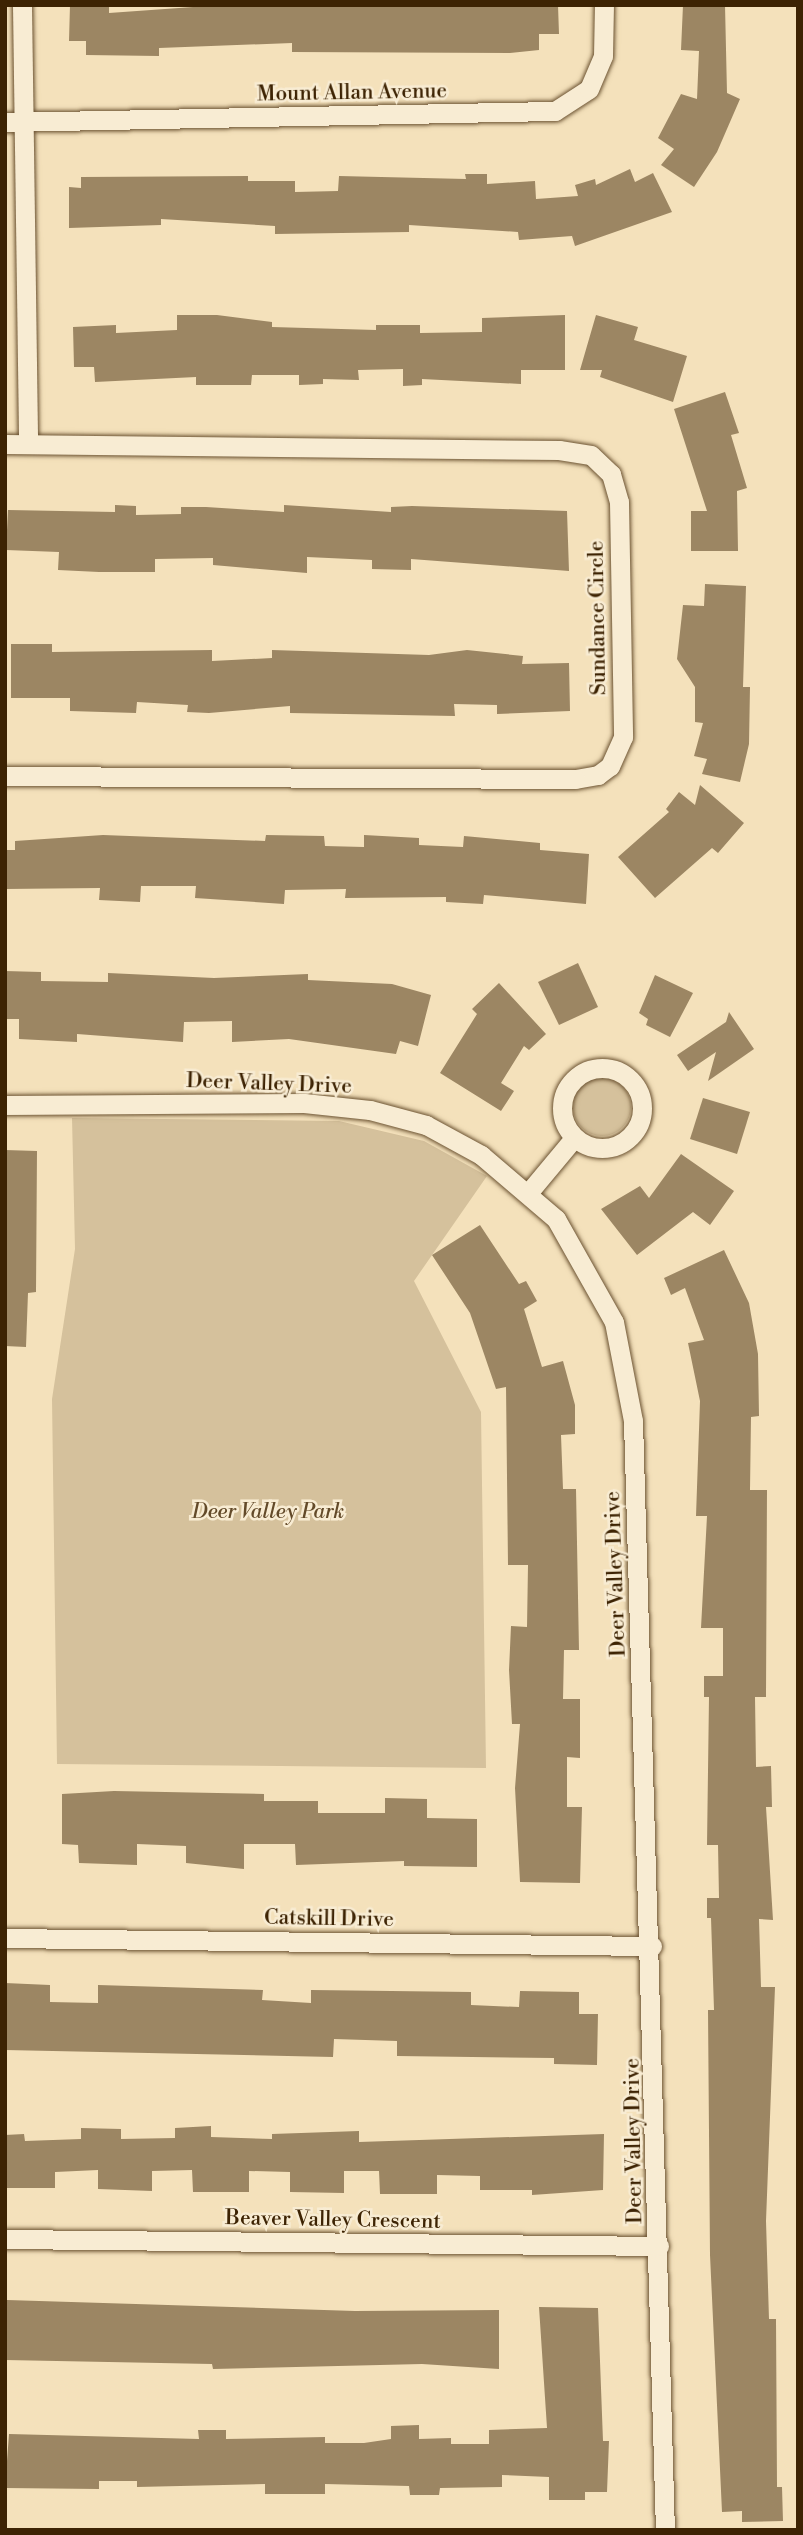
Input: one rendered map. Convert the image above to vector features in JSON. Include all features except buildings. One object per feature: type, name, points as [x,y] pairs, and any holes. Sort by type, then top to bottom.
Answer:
[{"type":"street","points":[[22,5],[14,122],[28,444]]},
{"type":"street","name":"Mount Allan Avenue","points":[[14,122],[555,111],[589,89],[603,57],[604,5]]},
{"type":"street","name":"Sundance Circle","points":[[5,444],[559,450],[591,455],[611,474],[619,502],[623,737],[610,766],[598,775],[575,779],[5,776]]},
{"type":"street","points":[[608,1068],[631,1080],[642,1104],[641,1118],[626,1141],[600,1149],[574,1138],[562,1115],[565,1090],[573,1080],[608,1068]]},
{"type":"street","name":"Deer Valley Drive","points":[[5,1105],[304,1103],[370,1110],[426,1125],[481,1155],[529,1192],[575,1244],[614,1322],[633,1421],[652,1946],[665,2530]]},
{"type":"street","points":[[529,1192],[574,1138]]},
{"type":"street","name":"Catskill Drive","points":[[5,1938],[652,1946]]},
{"type":"street","name":"Beaver Valley Crescent","points":[[5,2239],[659,2246]]},
{"type":"green space","points":[[596,1078],[608,1078],[623,1086],[631,1101],[631,1113],[623,1128],[608,1136],[596,1136],[581,1128],[573,1113],[573,1101],[581,1086]]},
{"type":"green space","name":"Deer Valley Park","points":[[72,1118],[339,1121],[424,1141],[487,1176],[414,1281],[481,1412],[486,1768],[57,1764],[52,1399],[75,1249]]}]
